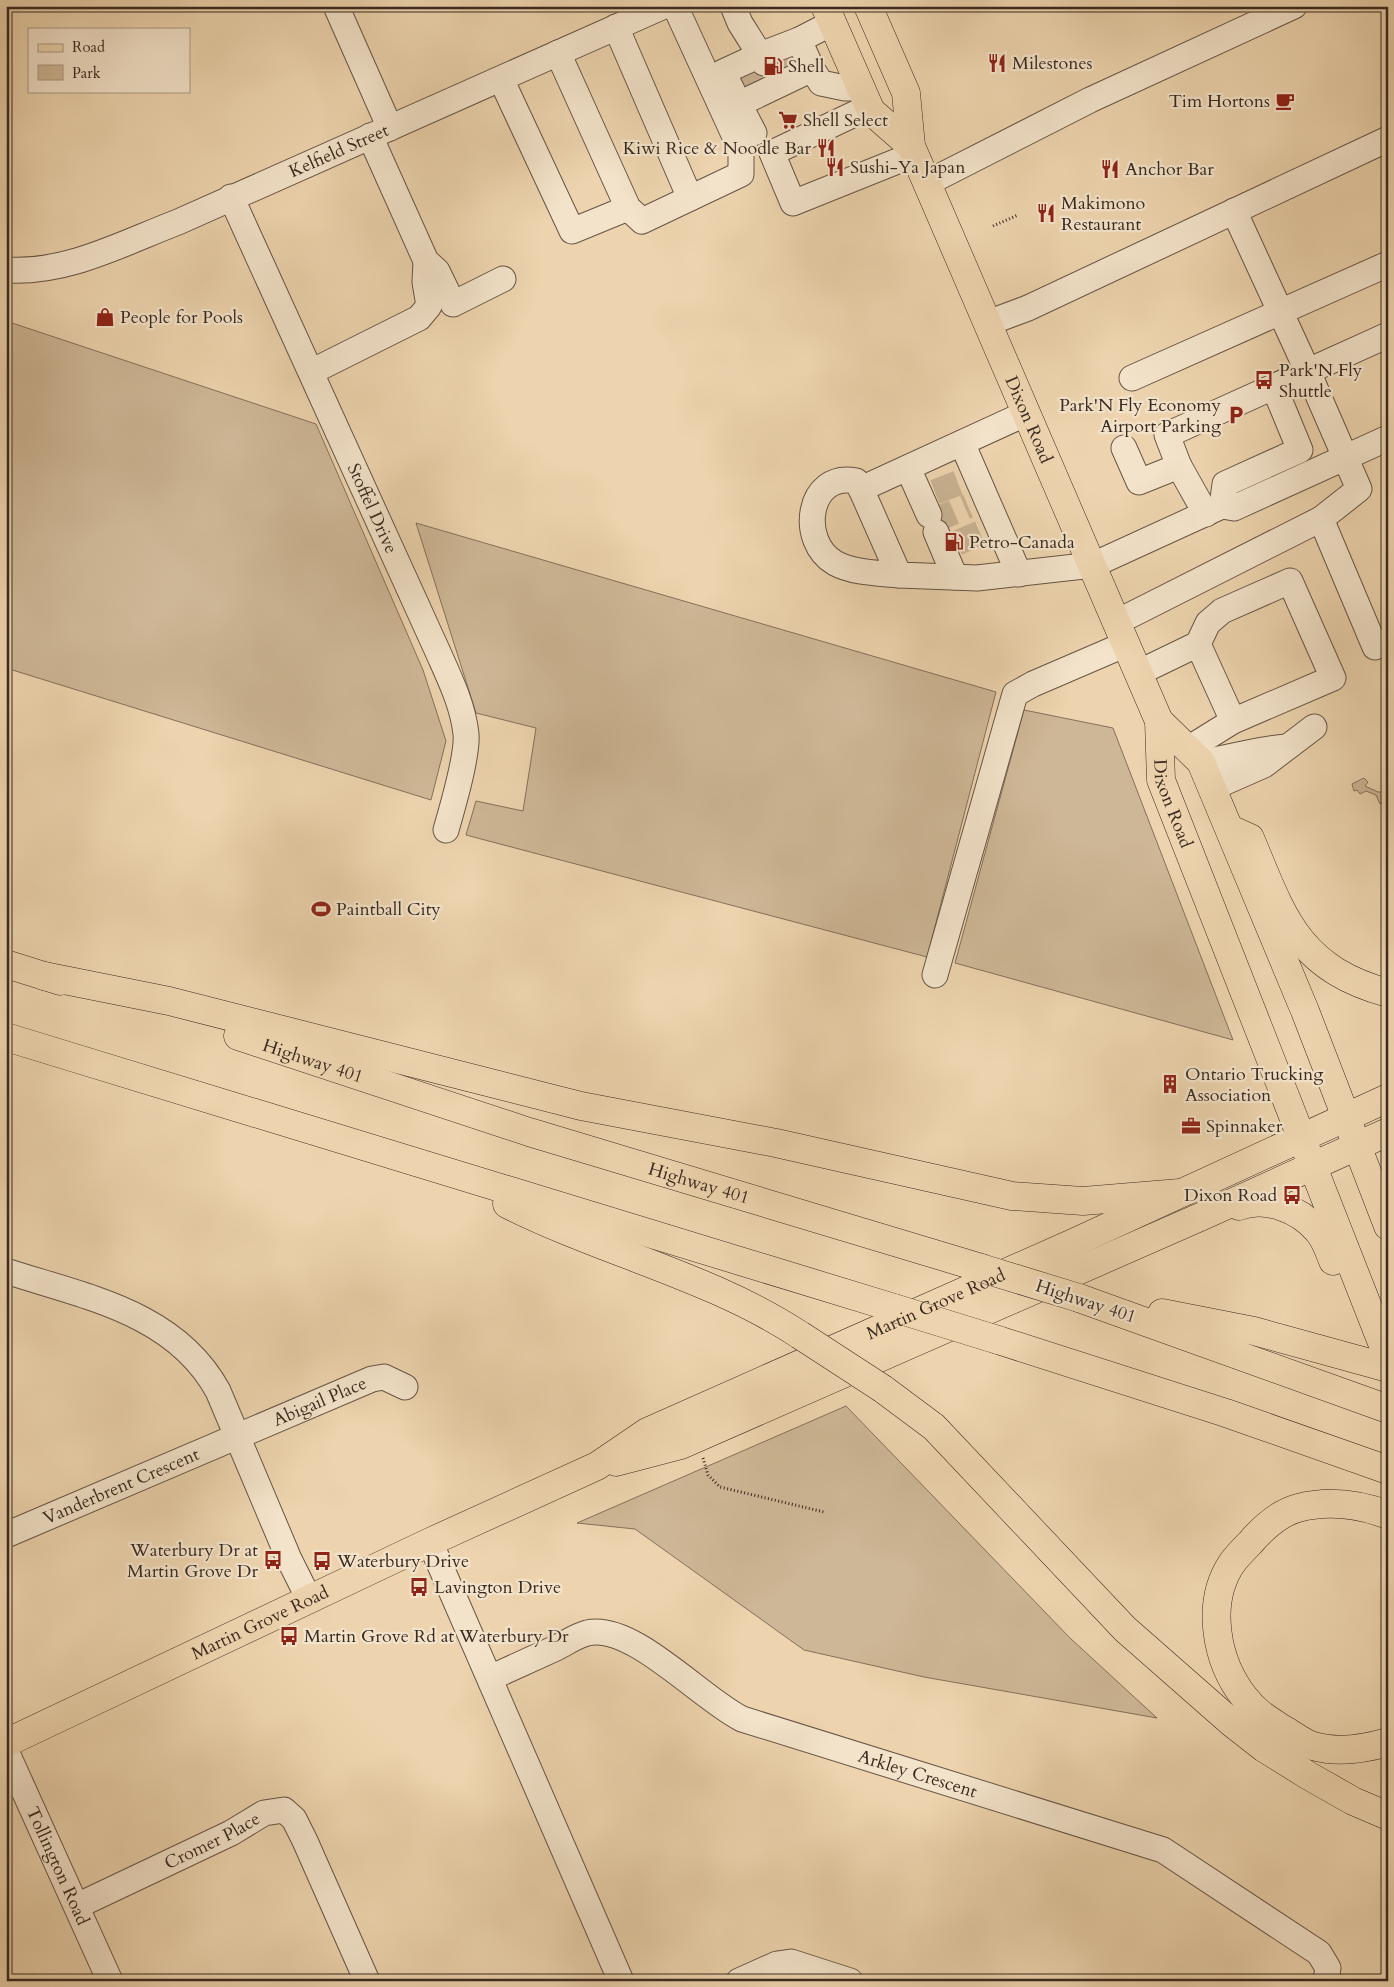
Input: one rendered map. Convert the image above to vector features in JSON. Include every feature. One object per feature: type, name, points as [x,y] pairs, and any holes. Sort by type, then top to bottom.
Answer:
[{"type":"main road","name":"Dixon Road","points":[[868,6],[906,93],[913,150],[1159,721],[1162,780],[1388,1358]]},
{"type":"main road","name":"Dixon Road","points":[[828,14],[865,97],[913,150]]},
{"type":"main road","name":"Dixon Road","points":[[1159,721],[1195,755],[1212,788],[1305,1011],[1388,1226]]},
{"type":"main road","points":[[1230,829],[1250,838],[1280,910],[1304,946],[1336,972],[1353,981],[1388,993]]},
{"type":"main road","name":"Highway 401","points":[[6,964],[356,1074],[567,1144],[1079,1298],[1383,1407]]},
{"type":"main road","points":[[44,976],[169,1001],[581,1106],[776,1143],[1012,1196],[1083,1201],[1180,1192]]},
{"type":"main road","points":[[6,1037],[998,1340],[1226,1413],[1388,1470]]},
{"type":"main road","name":"Martin Grove Road","points":[[6,1743],[430,1542],[597,1466],[648,1432],[1046,1255],[1388,1098]]},
{"type":"main road","name":"Martin Grove Road","points":[[597,1466],[681,1445],[1207,1214],[1388,1132]]},
{"type":"main road","points":[[439,1169],[546,1224],[741,1302],[780,1322],[883,1389],[934,1427],[1125,1629],[1232,1723],[1264,1748],[1309,1776],[1353,1801],[1388,1816]]},
{"type":"main road","points":[[1207,1214],[1217,1215],[1251,1202],[1279,1206],[1300,1215],[1318,1231],[1325,1242],[1359,1326],[1377,1331]]},
{"type":"main road","points":[[1079,1298],[1218,1322],[1388,1368]]},
{"type":"main road","points":[[1388,1515],[1362,1505],[1329,1504],[1297,1508],[1265,1526],[1231,1563],[1218,1598],[1216,1631],[1228,1670],[1244,1698],[1263,1716],[1312,1746],[1342,1749],[1361,1748],[1388,1742]]},
{"type":"street","points":[[311,372],[419,318],[429,306],[425,282],[426,261],[336,6]]},
{"type":"street","name":"Kelfield Street","points":[[6,270],[23,271],[88,258],[178,222],[664,6]]},
{"type":"street","points":[[558,53],[628,208],[642,221],[741,174],[741,150],[675,6]]},
{"type":"street","points":[[733,6],[740,24],[771,71],[845,88],[865,97]]},
{"type":"street","points":[[927,183],[1090,100],[1294,6]]},
{"type":"street","points":[[754,133],[771,71],[828,14]]},
{"type":"street","points":[[616,27],[690,198]]},
{"type":"street","points":[[501,79],[572,231],[628,208]]},
{"type":"street","points":[[865,97],[772,153],[793,203],[913,150]]},
{"type":"street","points":[[988,323],[1028,308],[1388,138]]},
{"type":"street","name":"Stoffel Drive","points":[[231,197],[437,650],[461,709],[466,737],[454,802],[446,830]]},
{"type":"street","points":[[935,975],[1015,694],[1321,519],[1359,489],[1234,211]]},
{"type":"street","points":[[426,261],[437,271],[453,304],[503,279]]},
{"type":"street","points":[[1132,378],[1388,264]]},
{"type":"street","points":[[1214,510],[1179,466],[1167,434],[1388,335]]},
{"type":"street","points":[[1214,510],[1225,484],[1300,450],[1274,387]]},
{"type":"street","points":[[861,489],[1027,412]]},
{"type":"street","points":[[899,575],[856,481],[846,479],[830,484],[820,492],[812,514],[816,544],[824,555],[848,568],[899,575],[977,578],[1093,565],[1214,510],[1234,508],[1388,438]]},
{"type":"street","points":[[956,577],[944,511],[962,443]]},
{"type":"street","points":[[1124,448],[1139,482],[1179,466]]},
{"type":"street","points":[[908,468],[944,511]]},
{"type":"street","points":[[944,511],[977,502],[989,529],[1019,574]]},
{"type":"street","points":[[1321,519],[1376,646],[1388,641]]},
{"type":"street","points":[[1138,673],[1198,644],[1208,623],[1222,611],[1290,581],[1333,678],[1233,721],[1195,755]]},
{"type":"street","points":[[1198,644],[1233,721]]},
{"type":"street","points":[[1195,755],[1225,759],[1257,749],[1301,741],[1264,765],[1212,788]]},
{"type":"street","points":[[6,1271],[141,1317],[167,1332],[206,1369],[218,1391],[236,1438],[294,1570],[309,1599]]},
{"type":"street","name":"Abigail Place","points":[[236,1438],[372,1379],[384,1377],[405,1386]]},
{"type":"street","name":"Vanderbrent Crescent","points":[[6,1536],[236,1438]]},
{"type":"street","points":[[430,1542],[621,1981]]},
{"type":"street","name":"Arkley Crescent","points":[[490,1678],[586,1633],[607,1631],[622,1636],[720,1706],[742,1719],[1163,1850],[1319,1953],[1328,1968],[1326,1981]]},
{"type":"street","name":"Tollington Road","points":[[6,1751],[110,1981]]},
{"type":"street","name":"Cromer Place","points":[[77,1906],[230,1833],[264,1813],[284,1810],[294,1819],[306,1841],[367,1981]]},
{"type":"street","points":[[739,1981],[777,1964],[790,1962],[850,1981]]},
{"type":"path","points":[[993,226],[1018,215]]},
{"type":"path","points":[[702,1457],[708,1475],[720,1487],[824,1512]]},
{"type":"green space","points":[[6,321],[316,424],[423,670],[446,741],[431,800],[6,668]]},
{"type":"green space","points":[[416,523],[996,692],[927,957],[466,835],[476,801],[523,811],[536,728],[476,713]]},
{"type":"green space","points":[[1024,710],[1113,728],[1233,1040],[955,963]]},
{"type":"green space","points":[[1364,778],[1368,782],[1365,786],[1378,792],[1387,792],[1388,800],[1380,804],[1376,795],[1366,791],[1360,794],[1357,790],[1354,791],[1352,784]]},
{"type":"green space","points":[[846,1406],[1070,1638],[1157,1718],[924,1677],[804,1650],[635,1529],[577,1523]]},
{"type":"tunnel","points":[[780,55],[789,71]]},
{"type":"tunnel","points":[[749,70],[757,87]]},
{"type":"tunnel","points":[[935,492],[958,483]]},
{"type":"tunnel","points":[[931,522],[968,506]]},
{"type":"tunnel","points":[[957,543],[980,533]]},
{"type":"place","name":"Milestones","points":[[997,63]]},
{"type":"place","name":"Shell","points":[[773,66]]},
{"type":"place","name":"Tim Hortons","points":[[1285,101]]},
{"type":"place","name":"Shell Select","points":[[788,120]]},
{"type":"place","name":"Kiwi Rice & Noodle Bar","points":[[826,148]]},
{"type":"place","name":"Sushi-Ya Japan","points":[[835,167]]},
{"type":"place","name":"Anchor Bar","points":[[1110,169]]},
{"type":"place","name":"Makimono Restaurant","points":[[1046,213]]},
{"type":"place","name":"People for Pools","points":[[105,317]]},
{"type":"place","name":"Park'N Fly Shuttle","points":[[1264,380]]},
{"type":"place","name":"Park'N Fly Economy Airport Parking","points":[[1236,415]]},
{"type":"place","name":"Petro-Canada","points":[[954,542]]},
{"type":"place","name":"Paintball City","points":[[321,909]]},
{"type":"place","name":"Ontario Trucking Association","points":[[1170,1084]]},
{"type":"place","name":"Spinnaker","points":[[1191,1126]]},
{"type":"place","name":"Dixon Road","points":[[1292,1195]]},
{"type":"place","name":"Waterbury Dr at Martin Grove Dr","points":[[273,1560]]},
{"type":"place","name":"Waterbury Drive","points":[[322,1561]]},
{"type":"place","name":"Lavington Drive","points":[[419,1587]]},
{"type":"place","name":"Martin Grove Rd at Waterbury Dr","points":[[289,1636]]}]
